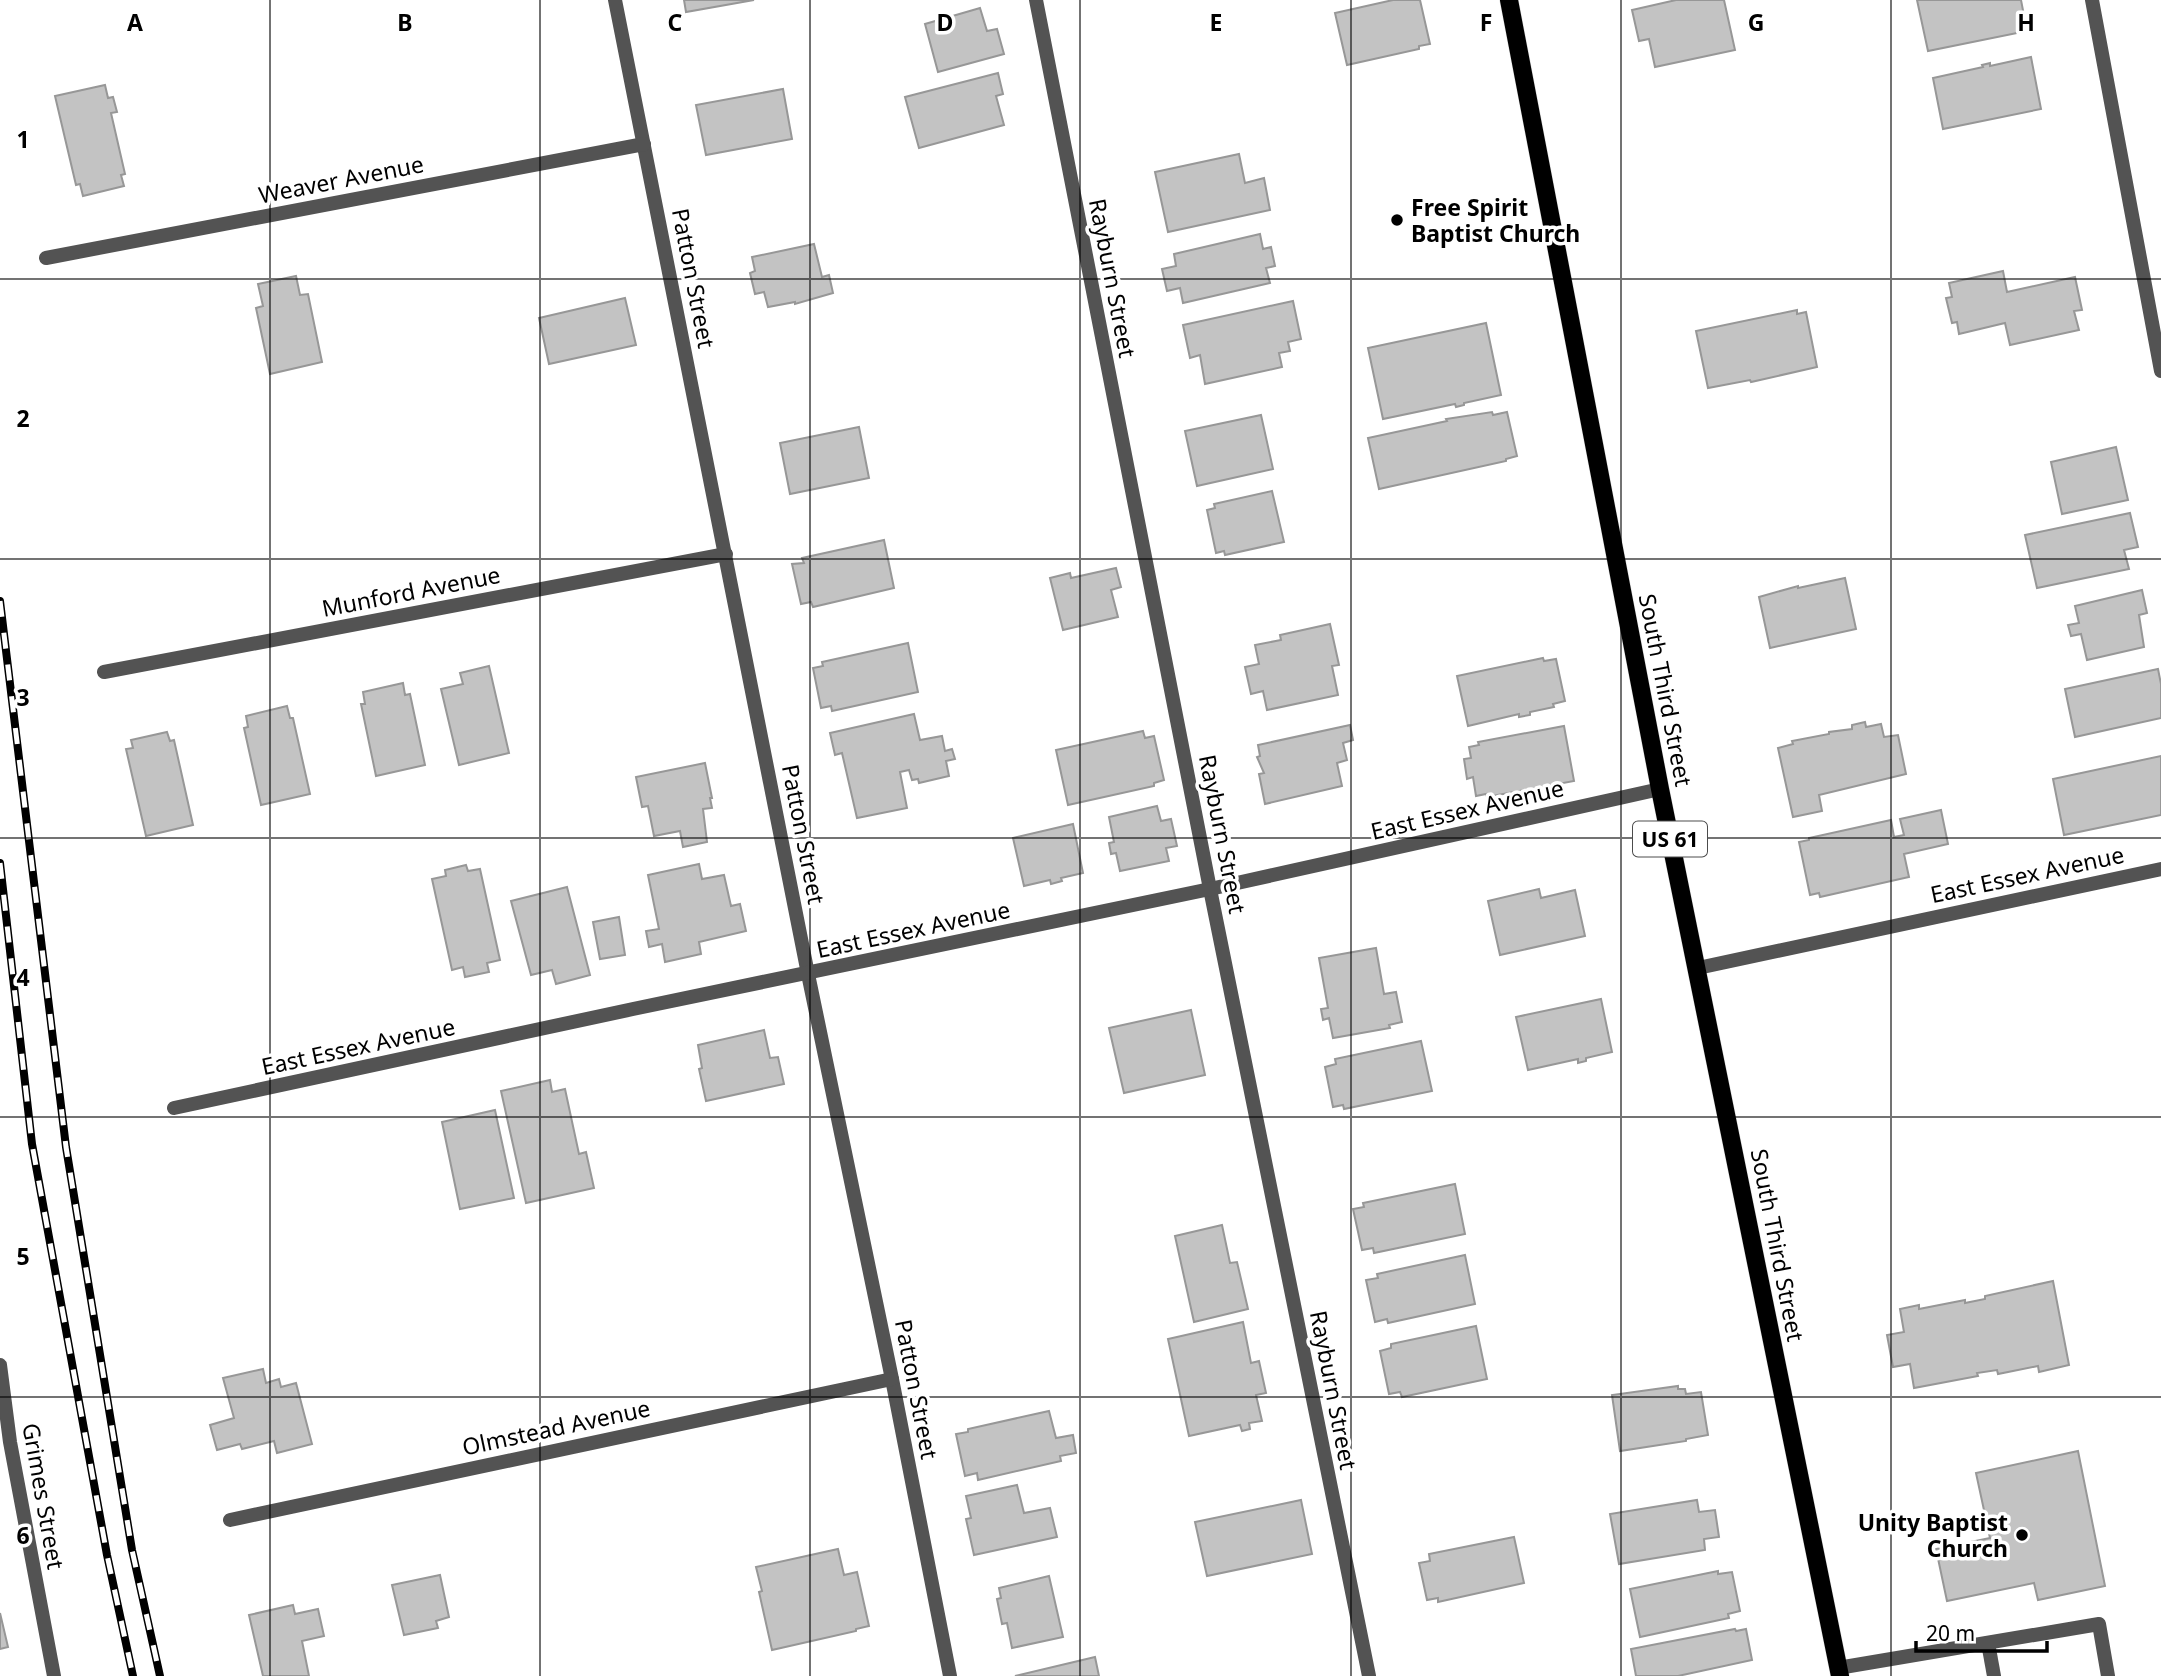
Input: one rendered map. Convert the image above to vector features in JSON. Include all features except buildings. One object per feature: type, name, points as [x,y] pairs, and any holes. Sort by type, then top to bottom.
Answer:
[{"type":"main road","name":"South Third Street","points":[[1508,0],[1660,789],[1839,1672]]},
{"type":"street","name":"Patton Street","points":[[615,0],[950,1676]]},
{"type":"street","name":"Rayburn Street","points":[[1036,0],[1368,1676]]},
{"type":"street","points":[[2092,0],[2161,370]]},
{"type":"street","name":"Weaver Avenue","points":[[47,258],[644,144]]},
{"type":"street","name":"Munford Avenue","points":[[104,672],[726,554]]},
{"type":"street","name":"East Essex Avenue","points":[[174,1108],[1210,889],[1660,789]]},
{"type":"street","name":"East Essex Avenue","points":[[1698,968],[2161,869]]},
{"type":"street","name":"Grimes Street","points":[[0,1365],[10,1443],[54,1676]]},
{"type":"street","name":"Olmstead Avenue","points":[[230,1520],[892,1378]]},
{"type":"street","points":[[1839,1672],[2099,1624],[2108,1676]]},
{"type":"street","points":[[1988,1643],[1994,1676]]},
{"type":"railway","points":[[0,601],[66,1147],[132,1550],[160,1676]]},
{"type":"railway","points":[[0,863],[32,1144],[107,1555],[133,1676]]},
{"type":"place","name":"Free Spirit Baptist Church","points":[[1397,220]]},
{"type":"place","name":"Unity Baptist Church","points":[[2022,1535]]}]
